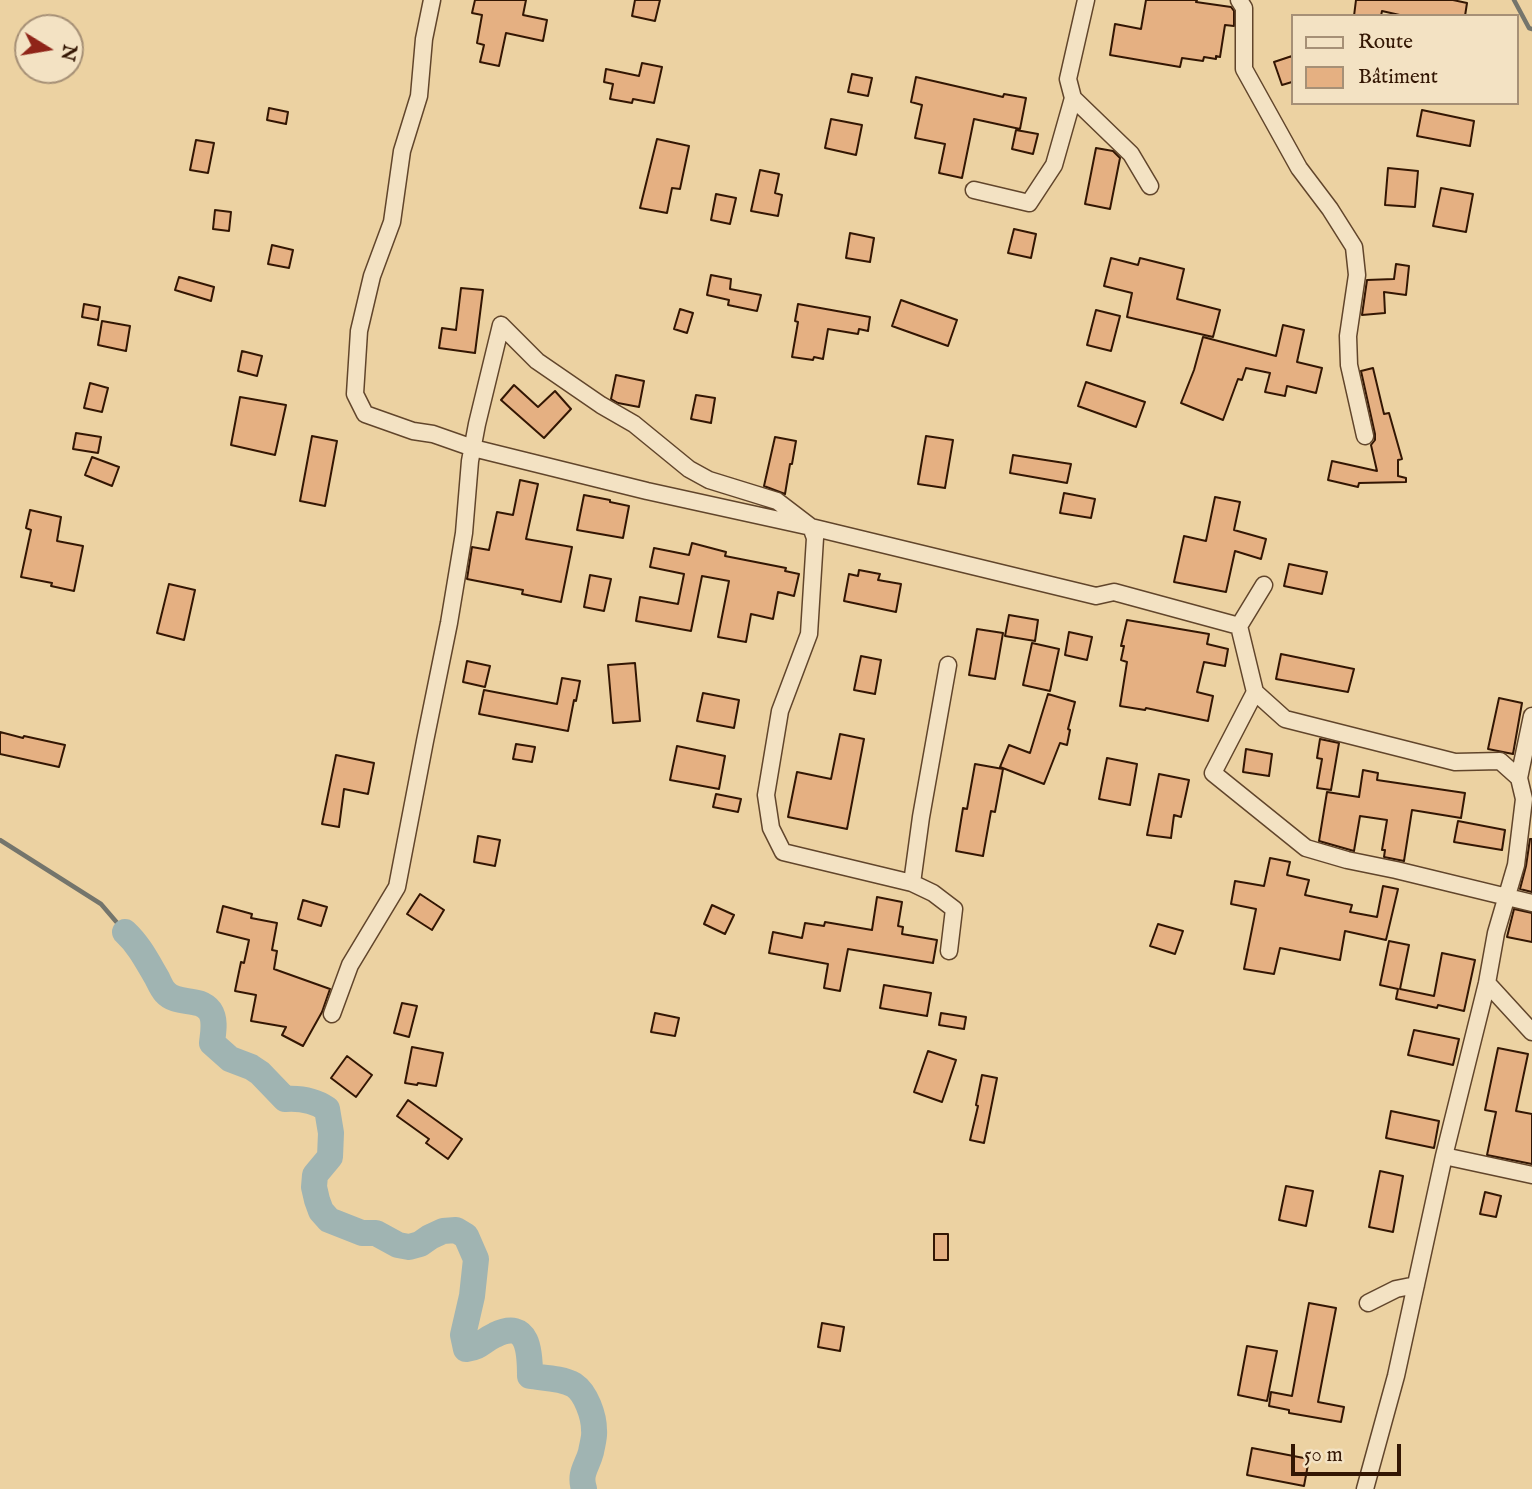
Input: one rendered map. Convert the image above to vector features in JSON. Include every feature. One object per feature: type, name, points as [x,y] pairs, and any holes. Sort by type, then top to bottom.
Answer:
[{"type":"street","points":[[432,0],[424,39],[419,96],[402,151],[392,222],[372,276],[359,331],[355,394],[365,414],[473,448],[647,491],[811,527],[1096,596],[1114,592],[1239,626]]},
{"type":"street","points":[[974,190],[1029,203],[1054,166],[1073,98],[1068,79],[1086,0]]},
{"type":"street","points":[[1239,0],[1244,8],[1244,69],[1299,169],[1330,209],[1354,247],[1357,275],[1350,309],[1349,365],[1365,436]]},
{"type":"street","points":[[1073,98],[1131,153],[1150,186]]},
{"type":"street","points":[[332,1014],[350,965],[397,887],[449,623],[481,403],[501,325],[537,361],[634,424],[688,469],[709,480],[777,501],[811,527],[815,538],[809,634],[780,711],[766,795],[771,828],[783,852],[912,883],[933,893],[954,909],[950,951]]},
{"type":"street","points":[[1264,585],[1239,626],[1255,692],[1284,719],[1455,762],[1500,761],[1519,778]]},
{"type":"street","points":[[912,883],[948,664]]},
{"type":"street","points":[[1255,692],[1213,773],[1306,848],[1532,903]]},
{"type":"street","points":[[1365,1489],[1396,1376],[1444,1156],[1487,983],[1496,933],[1516,865],[1524,799],[1519,778],[1532,716]]},
{"type":"street","points":[[1487,983],[1532,1032]]},
{"type":"street","points":[[1444,1156],[1532,1175]]},
{"type":"street","points":[[1368,1303],[1396,1289],[1416,1285]]},
{"type":"building","points":[[475,0],[526,0],[523,15],[547,20],[543,41],[506,33],[499,66],[480,62],[484,45],[477,43],[482,15],[472,13]]},
{"type":"building","points":[[635,0],[660,0],[655,21],[632,16]]},
{"type":"building","points":[[1146,0],[1197,0],[1196,2],[1231,7],[1234,11],[1234,26],[1225,25],[1220,57],[1204,57],[1203,61],[1182,58],[1180,67],[1110,55],[1115,24],[1141,29]]},
{"type":"building","points":[[1356,0],[1453,0],[1467,3],[1465,14],[1395,14],[1382,11],[1381,14],[1354,14]]},
{"type":"building","points":[[1290,57],[1290,83],[1282,85],[1274,62]]},
{"type":"building","points":[[642,63],[662,67],[654,103],[610,99],[613,84],[604,82],[606,69],[639,76]]},
{"type":"building","points":[[852,74],[872,78],[868,96],[848,92]]},
{"type":"building","points":[[916,77],[1003,97],[1004,94],[1026,98],[1020,129],[974,119],[962,178],[939,173],[945,144],[915,138],[922,105],[911,102]]},
{"type":"building","points":[[269,108],[288,112],[286,124],[267,120]]},
{"type":"building","points":[[1422,110],[1474,121],[1470,146],[1417,136]]},
{"type":"building","points":[[831,119],[862,125],[856,155],[825,148]]},
{"type":"building","points":[[1016,130],[1038,134],[1033,154],[1012,149]]},
{"type":"building","points":[[657,139],[689,146],[680,189],[672,188],[667,213],[640,208]]},
{"type":"building","points":[[196,140],[214,143],[208,173],[190,170]]},
{"type":"building","points":[[1096,148],[1113,151],[1120,158],[1110,209],[1085,204]]},
{"type":"building","points":[[1388,168],[1418,171],[1415,207],[1385,205]]},
{"type":"building","points":[[760,170],[779,174],[775,193],[782,195],[778,216],[751,211]]},
{"type":"building","points":[[1441,188],[1473,194],[1466,232],[1433,226]]},
{"type":"building","points":[[716,194],[736,198],[730,224],[711,220]]},
{"type":"building","points":[[215,210],[231,212],[229,231],[213,229]]},
{"type":"building","points":[[1014,229],[1036,234],[1031,258],[1008,253]]},
{"type":"building","points":[[850,233],[874,238],[870,262],[846,258]]},
{"type":"building","points":[[272,245],[293,250],[289,268],[268,264]]},
{"type":"building","points":[[1111,258],[1138,265],[1140,258],[1184,269],[1177,299],[1220,310],[1213,337],[1127,317],[1132,293],[1104,286]]},
{"type":"building","points":[[1396,264],[1409,266],[1406,295],[1384,292],[1385,313],[1362,315],[1367,280],[1394,279]]},
{"type":"building","points":[[711,275],[731,279],[730,289],[761,295],[757,311],[728,305],[729,300],[707,295]]},
{"type":"building","points":[[179,277],[214,287],[211,301],[175,290]]},
{"type":"building","points":[[461,288],[483,290],[475,353],[439,348],[442,328],[456,330]]},
{"type":"building","points":[[901,300],[957,320],[948,346],[892,326]]},
{"type":"building","points":[[84,304],[100,307],[98,320],[82,317]]},
{"type":"building","points":[[798,304],[870,317],[868,331],[859,329],[858,334],[828,329],[823,359],[792,357]]},
{"type":"building","points":[[680,309],[693,313],[687,333],[674,329]]},
{"type":"building","points":[[1096,310],[1120,316],[1111,351],[1087,345]]},
{"type":"building","points":[[102,321],[130,326],[126,351],[98,345]]},
{"type":"building","points":[[1283,325],[1304,330],[1297,362],[1322,368],[1316,393],[1287,386],[1285,396],[1265,392],[1270,373],[1246,368],[1242,380],[1238,379],[1223,420],[1181,403],[1203,337],[1276,356]]},
{"type":"building","points":[[242,351],[262,356],[257,376],[238,371]]},
{"type":"building","points":[[1373,368],[1384,414],[1389,413],[1402,459],[1398,460],[1398,476],[1406,478],[1406,482],[1359,483],[1358,487],[1328,480],[1332,461],[1377,471],[1371,445],[1375,434],[1361,371]]},
{"type":"building","points":[[616,375],[644,381],[639,407],[611,399]]},
{"type":"building","points":[[1086,382],[1145,402],[1136,427],[1078,406]]},
{"type":"building","points":[[90,383],[108,388],[102,412],[84,408]]},
{"type":"building","points":[[514,385],[538,407],[555,391],[571,409],[544,438],[501,400]]},
{"type":"building","points":[[696,395],[715,398],[711,423],[691,419]]},
{"type":"building","points":[[240,397],[286,405],[275,455],[231,445]]},
{"type":"building","points":[[76,433],[101,437],[98,453],[73,449]]},
{"type":"building","points":[[312,436],[337,441],[325,506],[300,501]]},
{"type":"building","points":[[926,436],[953,440],[945,488],[918,484]]},
{"type":"building","points":[[775,437],[796,441],[785,494],[764,486]]},
{"type":"building","points":[[1013,455],[1071,464],[1067,483],[1010,473]]},
{"type":"building","points":[[92,457],[119,467],[112,486],[85,475]]},
{"type":"building","points":[[520,480],[538,484],[526,539],[572,547],[561,602],[522,594],[523,590],[467,579],[472,547],[489,550],[497,512],[513,515]]},
{"type":"building","points":[[1064,493],[1095,499],[1091,518],[1060,513]]},
{"type":"building","points":[[584,495],[629,506],[623,538],[577,530]]},
{"type":"building","points":[[1215,497],[1240,502],[1234,530],[1266,539],[1261,559],[1235,551],[1226,592],[1174,582],[1184,536],[1206,541]]},
{"type":"building","points":[[30,510],[61,517],[57,541],[83,546],[74,591],[51,586],[52,583],[21,577],[31,530],[26,528]]},
{"type":"building","points":[[692,543],[726,552],[725,556],[786,568],[785,571],[799,574],[794,596],[778,592],[773,619],[751,614],[746,642],[718,637],[729,581],[702,576],[691,631],[636,621],[640,597],[678,604],[684,574],[650,567],[654,548],[689,555]]},
{"type":"building","points":[[1289,564],[1327,572],[1322,594],[1284,586]]},
{"type":"building","points":[[859,570],[880,574],[878,580],[901,584],[896,612],[844,601],[849,574],[858,576]]},
{"type":"building","points":[[590,575],[611,579],[604,611],[584,607]]},
{"type":"building","points":[[169,584],[195,590],[184,640],[157,633]]},
{"type":"building","points":[[1009,615],[1038,620],[1035,641],[1005,636]]},
{"type":"building","points":[[1127,620],[1209,634],[1207,644],[1228,649],[1225,666],[1204,662],[1197,692],[1213,696],[1208,721],[1146,708],[1120,706],[1127,662],[1121,660],[1124,646],[1121,646]]},
{"type":"building","points":[[977,629],[1003,633],[995,679],[969,675]]},
{"type":"building","points":[[1069,632],[1092,637],[1087,660],[1065,655]]},
{"type":"building","points":[[1032,643],[1059,649],[1050,691],[1023,685]]},
{"type":"building","points":[[1281,654],[1354,669],[1348,692],[1276,679]]},
{"type":"building","points":[[861,656],[881,660],[875,694],[854,690]]},
{"type":"building","points":[[467,661],[490,666],[485,687],[463,682]]},
{"type":"building","points":[[635,663],[640,721],[613,723],[608,665]]},
{"type":"building","points":[[562,678],[580,681],[568,731],[479,714],[484,690],[557,704]]},
{"type":"building","points":[[703,693],[739,700],[734,728],[697,721]]},
{"type":"building","points":[[1048,694],[1075,702],[1067,745],[1060,743],[1044,784],[1000,767],[1009,745],[1030,753]]},
{"type":"building","points":[[1499,698],[1522,703],[1513,754],[1488,749]]},
{"type":"building","points":[[0,732],[65,745],[59,767],[0,754]]},
{"type":"building","points":[[840,734],[864,739],[847,829],[788,817],[797,772],[831,779]]},
{"type":"building","points":[[1320,739],[1339,743],[1331,790],[1317,788],[1322,759],[1317,758]]},
{"type":"building","points":[[516,744],[535,747],[532,762],[513,759]]},
{"type":"building","points":[[677,746],[725,756],[719,789],[670,780]]},
{"type":"building","points":[[1246,749],[1272,754],[1269,776],[1243,772]]},
{"type":"building","points":[[336,755],[374,763],[368,794],[344,789],[339,827],[322,824]]},
{"type":"building","points":[[1107,758],[1137,764],[1130,805],[1099,799]]},
{"type":"building","points":[[975,764],[1003,769],[995,812],[991,811],[983,856],[956,851],[963,808],[967,809]]},
{"type":"building","points":[[1363,770],[1378,773],[1377,780],[1465,793],[1461,818],[1412,810],[1404,861],[1384,857],[1385,850],[1382,850],[1387,820],[1360,816],[1354,851],[1319,841],[1327,792],[1359,797]]},
{"type":"building","points":[[1159,774],[1189,780],[1181,817],[1174,815],[1171,838],[1147,835]]},
{"type":"building","points":[[716,794],[741,799],[738,812],[713,807]]},
{"type":"building","points":[[1458,821],[1505,830],[1502,850],[1454,842]]},
{"type":"building","points":[[478,836],[500,840],[495,866],[474,862]]},
{"type":"building","points":[[1532,839],[1532,892],[1520,889]]},
{"type":"building","points":[[1270,858],[1290,862],[1287,875],[1309,880],[1305,895],[1352,905],[1350,912],[1377,917],[1383,886],[1398,889],[1386,940],[1345,931],[1340,960],[1280,948],[1274,974],[1244,969],[1256,909],[1231,904],[1235,881],[1264,886]]},
{"type":"building","points":[[420,894],[444,910],[432,930],[407,914]]},
{"type":"building","points":[[877,897],[902,902],[898,926],[903,927],[902,934],[937,940],[933,963],[848,949],[840,991],[824,988],[828,964],[769,953],[773,932],[802,938],[805,923],[824,926],[825,922],[872,930]]},
{"type":"building","points":[[303,900],[327,907],[321,926],[298,919]]},
{"type":"building","points":[[712,905],[734,915],[725,934],[704,924]]},
{"type":"building","points":[[223,906],[252,914],[251,918],[277,923],[272,950],[277,951],[274,969],[330,989],[322,1012],[303,1046],[282,1035],[286,1027],[251,1021],[256,995],[235,991],[249,940],[217,932]]},
{"type":"building","points":[[1514,909],[1532,913],[1532,942],[1507,937]]},
{"type":"building","points":[[1158,924],[1183,931],[1175,954],[1150,946]]},
{"type":"building","points":[[1389,941],[1409,945],[1400,989],[1434,996],[1442,953],[1475,960],[1464,1011],[1396,999],[1398,989],[1380,985]]},
{"type":"building","points":[[884,985],[931,993],[927,1016],[880,1008]]},
{"type":"building","points":[[402,1003],[417,1006],[409,1037],[394,1033]]},
{"type":"building","points":[[655,1013],[679,1018],[675,1036],[651,1032]]},
{"type":"building","points":[[941,1013],[966,1017],[964,1029],[939,1025]]},
{"type":"building","points":[[1414,1030],[1459,1039],[1453,1065],[1408,1055]]},
{"type":"building","points":[[412,1047],[443,1053],[436,1086],[405,1083]]},
{"type":"building","points":[[1498,1048],[1528,1054],[1516,1111],[1532,1114],[1532,1164],[1487,1155],[1496,1112],[1485,1110]]},
{"type":"building","points":[[928,1051],[956,1060],[942,1102],[914,1092]]},
{"type":"building","points":[[347,1056],[372,1075],[356,1097],[331,1078]]},
{"type":"building","points":[[982,1075],[997,1078],[984,1143],[970,1140]]},
{"type":"building","points":[[408,1100],[462,1139],[448,1159],[426,1143],[429,1139],[397,1116]]},
{"type":"building","points":[[1391,1111],[1439,1121],[1434,1148],[1386,1138]]},
{"type":"building","points":[[1380,1171],[1403,1176],[1393,1232],[1369,1227]]},
{"type":"building","points":[[1286,1186],[1313,1191],[1306,1226],[1279,1220]]},
{"type":"building","points":[[1485,1192],[1501,1196],[1496,1217],[1480,1214]]},
{"type":"building","points":[[934,1234],[948,1234],[948,1260],[934,1260]]},
{"type":"building","points":[[1309,1303],[1336,1308],[1318,1402],[1344,1407],[1341,1422],[1289,1413],[1289,1410],[1269,1406],[1271,1392],[1292,1396]]},
{"type":"building","points":[[822,1323],[844,1327],[840,1351],[818,1347]]},
{"type":"building","points":[[1247,1346],[1277,1351],[1267,1401],[1238,1395]]},
{"type":"building","points":[[1252,1448],[1309,1459],[1304,1486],[1247,1475]]},
{"type":"waterway","points":[[1514,0],[1532,29]]},
{"type":"waterway","points":[[0,840],[101,904],[125,932]]},
{"type":"waterway","points":[[125,932],[165,992],[176,999],[205,1006],[210,1011],[214,1022],[212,1043],[230,1059],[260,1073],[285,1099],[307,1100],[327,1109],[331,1133],[330,1157],[315,1175],[314,1187],[321,1211],[329,1220],[362,1233],[376,1233],[398,1245],[409,1247],[443,1231],[456,1230],[466,1236],[476,1259],[472,1296],[463,1335],[466,1349],[495,1335],[515,1331],[521,1334],[528,1348],[530,1376],[564,1381],[574,1385],[582,1393],[593,1418],[594,1433],[583,1474],[584,1489]]}]
